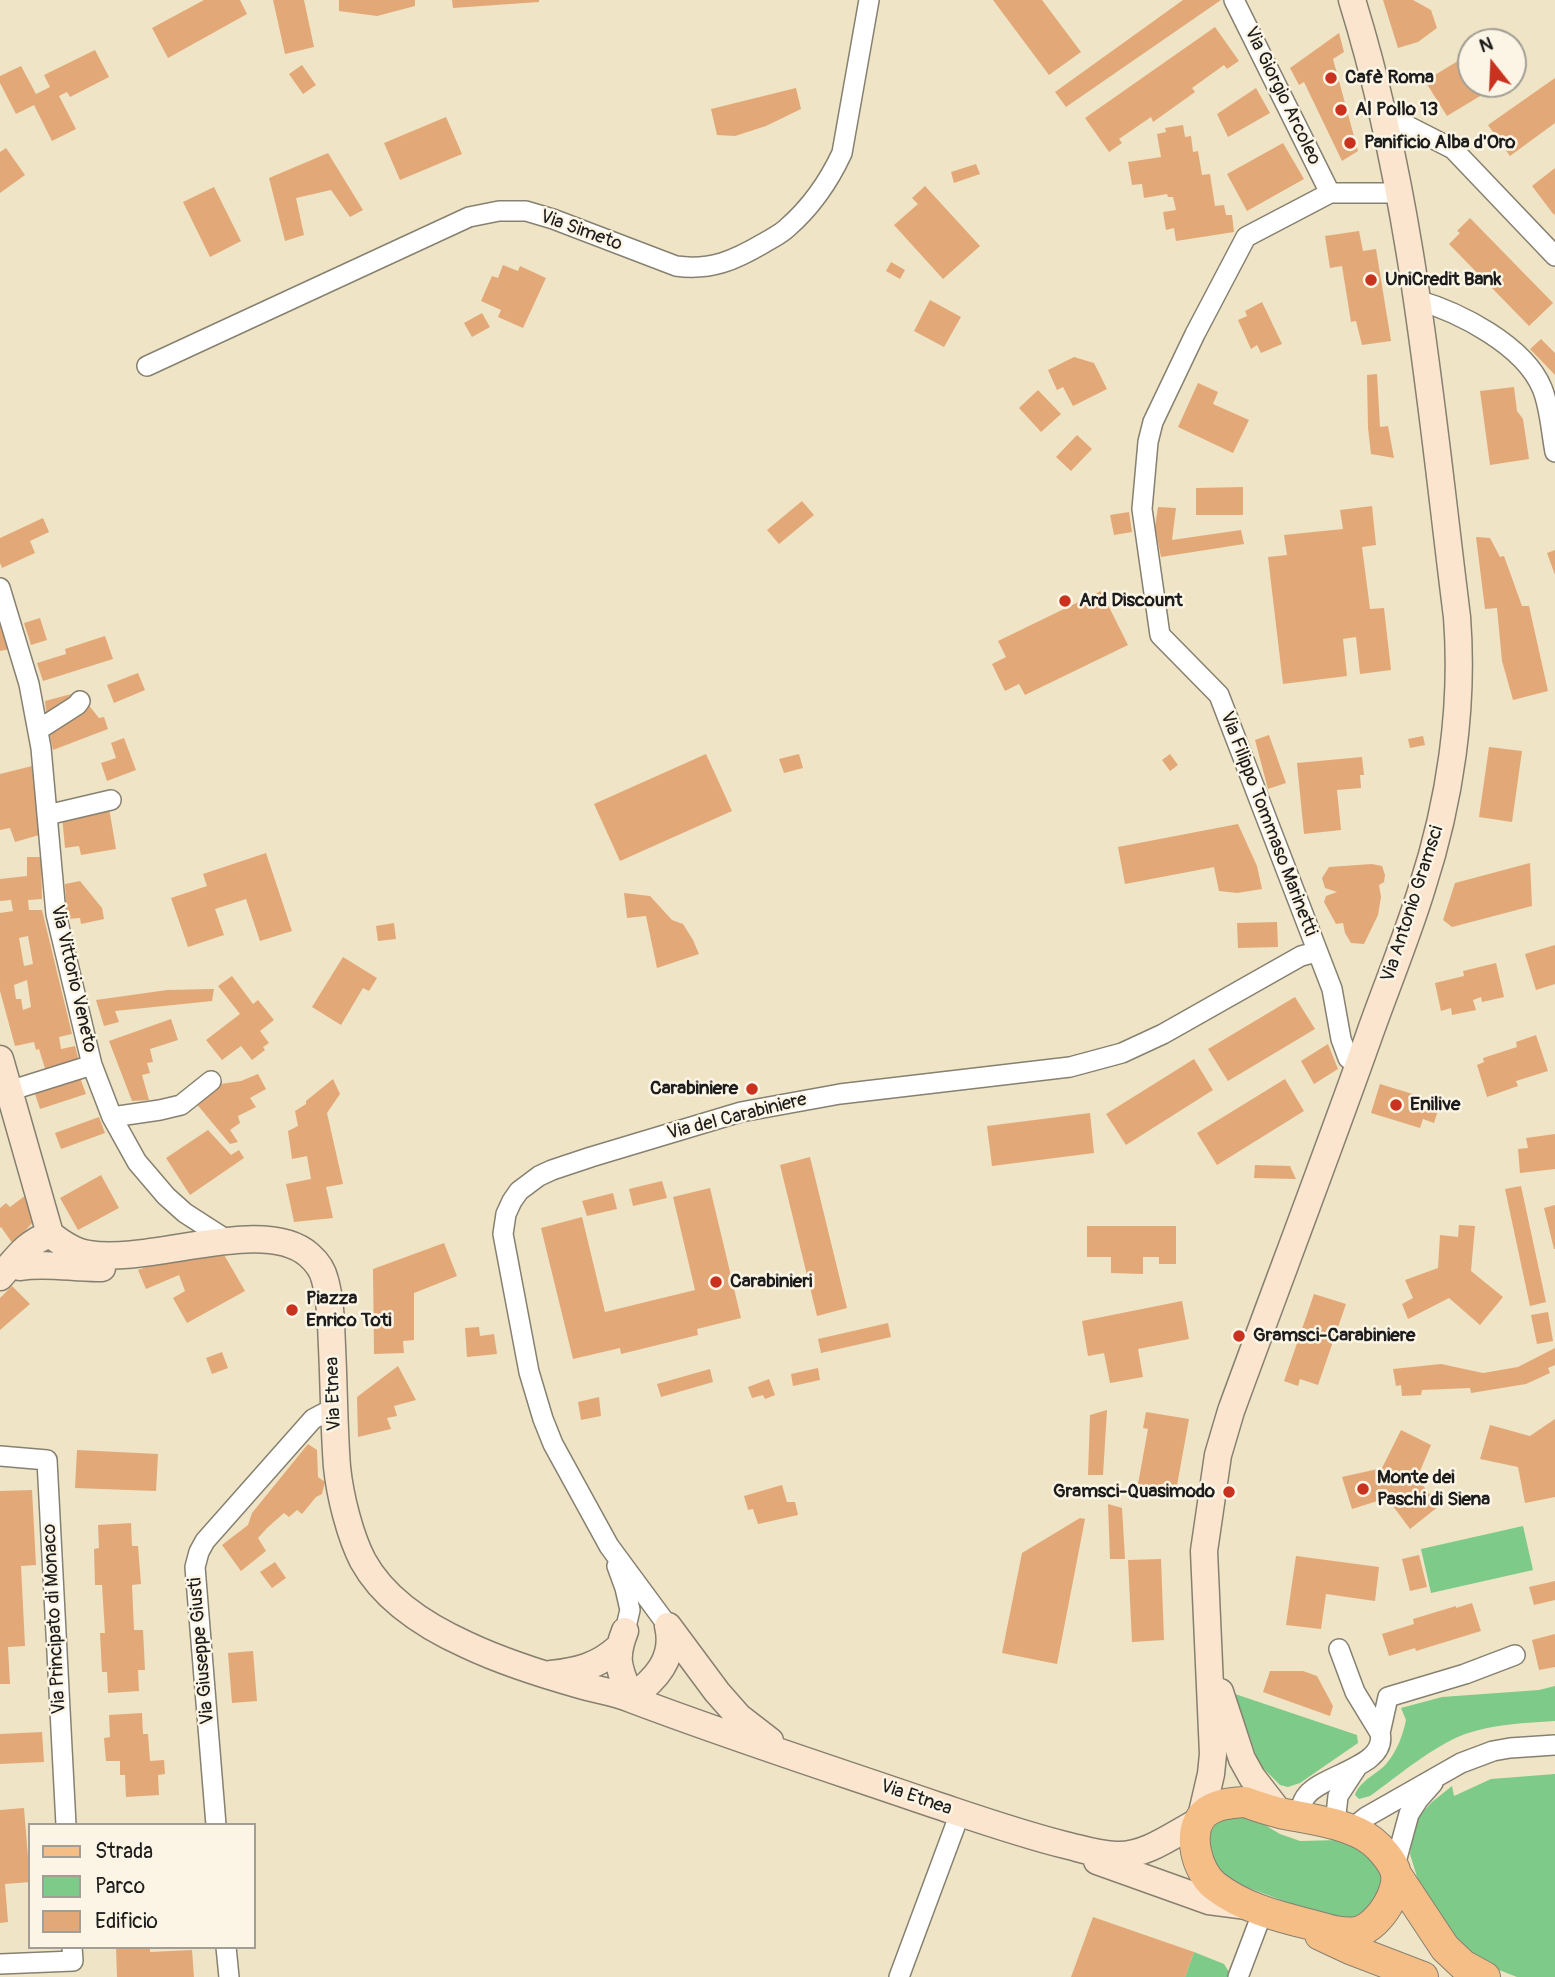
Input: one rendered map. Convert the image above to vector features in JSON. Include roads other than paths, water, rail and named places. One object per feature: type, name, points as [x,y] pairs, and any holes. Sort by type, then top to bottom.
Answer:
[{"type":"main road","name":"Via Antonio Gramsci","points":[[1200,1819],[1213,1754],[1204,1551],[1218,1455],[1235,1398],[1359,1066],[1422,888],[1441,818],[1457,715],[1460,656],[1457,617],[1417,300],[1384,119],[1352,0]]},
{"type":"main road","points":[[0,1059],[50,1234],[42,1252],[36,1258],[7,1274]]},
{"type":"main road","name":"Via Etnea","points":[[50,1234],[64,1246],[86,1254],[108,1256],[155,1253],[226,1240],[267,1239],[289,1243],[306,1252],[325,1276],[330,1313],[337,1471],[348,1521],[364,1562],[401,1606],[466,1645],[542,1675],[631,1699],[960,1813],[1096,1852],[1131,1854],[1200,1819]]},
{"type":"main road","points":[[7,1274],[48,1265],[104,1268],[155,1253]]},
{"type":"main road","points":[[622,1639],[618,1665],[631,1699],[647,1686],[667,1660],[671,1639],[668,1626]]},
{"type":"main road","points":[[668,1626],[739,1717],[789,1755]]},
{"type":"main road","points":[[542,1675],[574,1672],[591,1667],[609,1656],[622,1639]]},
{"type":"main road","name":"Via Antonio Gramsci","points":[[1209,1662],[1242,1759],[1252,1777],[1288,1814]]},
{"type":"main road","points":[[1395,1872],[1394,1890],[1384,1912],[1372,1925],[1361,1931],[1345,1933],[1265,1912],[1233,1898],[1204,1874],[1197,1858],[1195,1839],[1200,1819],[1206,1811],[1224,1804],[1245,1802],[1343,1827],[1370,1840],[1382,1851],[1445,1948],[1463,1965],[1485,1977]]},
{"type":"main road","name":"Via Etnea","points":[[1044,1839],[1209,1901],[1265,1912],[1423,1977]]},
{"type":"street","name":"Via Simeto","points":[[147,366],[469,217],[499,211],[526,211],[676,266],[695,269],[720,265],[752,250],[785,230],[809,206],[835,168],[842,153],[869,0]]},
{"type":"street","name":"Via Giorgio Arcoleo","points":[[1234,0],[1330,193]]},
{"type":"street","points":[[1384,119],[1404,124],[1453,149],[1555,256]]},
{"type":"street","name":"Via Filippo Tommaso Marinetti","points":[[1359,1066],[1348,1058],[1341,1039],[1332,989],[1219,695],[1160,635],[1142,509],[1148,442],[1153,422],[1246,237],[1330,193],[1399,193]]},
{"type":"street","points":[[1417,300],[1466,318],[1492,335],[1536,375],[1543,390],[1555,452]]},
{"type":"street","name":"Via Vittorio Veneto","points":[[0,588],[29,684],[38,730],[56,914],[92,1065],[112,1117],[137,1162],[166,1196],[185,1213],[226,1240]]},
{"type":"street","points":[[38,730],[80,701]]},
{"type":"street","points":[[47,815],[111,800]]},
{"type":"street","name":"Via del Carabiniere","points":[[609,1546],[554,1444],[543,1419],[529,1372],[503,1234],[506,1214],[512,1201],[528,1182],[552,1170],[591,1157],[741,1112],[840,1094],[1070,1067],[1122,1053],[1163,1034],[1301,956],[1316,952]]},
{"type":"street","points":[[9,1091],[92,1065]]},
{"type":"street","points":[[112,1117],[181,1105],[211,1081]]},
{"type":"street","name":"Via Giuseppe Giusti","points":[[216,1823],[195,1566],[205,1541],[313,1419],[334,1408]]},
{"type":"street","name":"Via Principato di Monaco","points":[[0,1456],[47,1460],[66,1823]]},
{"type":"street","points":[[609,1546],[668,1626]]},
{"type":"street","points":[[609,1546],[625,1588],[630,1610],[622,1639]]},
{"type":"street","points":[[1288,1814],[1307,1795],[1335,1776],[1369,1759],[1382,1740],[1380,1732],[1355,1692],[1339,1649]]},
{"type":"street","points":[[1380,1732],[1388,1697],[1465,1674],[1515,1655]]},
{"type":"street","points":[[1357,1767],[1338,1796],[1343,1827],[1366,1817],[1461,1763],[1493,1751],[1555,1745]]},
{"type":"street","points":[[1395,1872],[1409,1814],[1443,1772]]},
{"type":"street","points":[[899,1977],[960,1813]]},
{"type":"street","points":[[1238,1977],[1265,1912]]},
{"type":"street","points":[[0,1964],[73,1961],[72,1949]]},
{"type":"street","points":[[226,1949],[229,1977]]},
{"type":"place","name":"Cafè Roma","points":[[1331,78]]},
{"type":"place","name":"Al Pollo 13","points":[[1341,110]]},
{"type":"place","name":"Panificio Alba d'Oro","points":[[1350,143]]},
{"type":"place","name":"UniCredit Bank","points":[[1371,280]]},
{"type":"place","name":"Ard Discount","points":[[1065,601]]},
{"type":"place","name":"Carabiniere","points":[[752,1089]]},
{"type":"place","name":"Enilive","points":[[1396,1105]]},
{"type":"place","name":"Carabinieri","points":[[716,1282]]},
{"type":"place","name":"Piazza Enrico Toti","points":[[292,1310]]},
{"type":"place","name":"Gramsci-Carabiniere","points":[[1239,1336]]},
{"type":"place","name":"Monte dei Paschi di Siena","points":[[1363,1489]]},
{"type":"place","name":"Gramsci-Quasimodo","points":[[1229,1492]]}]
